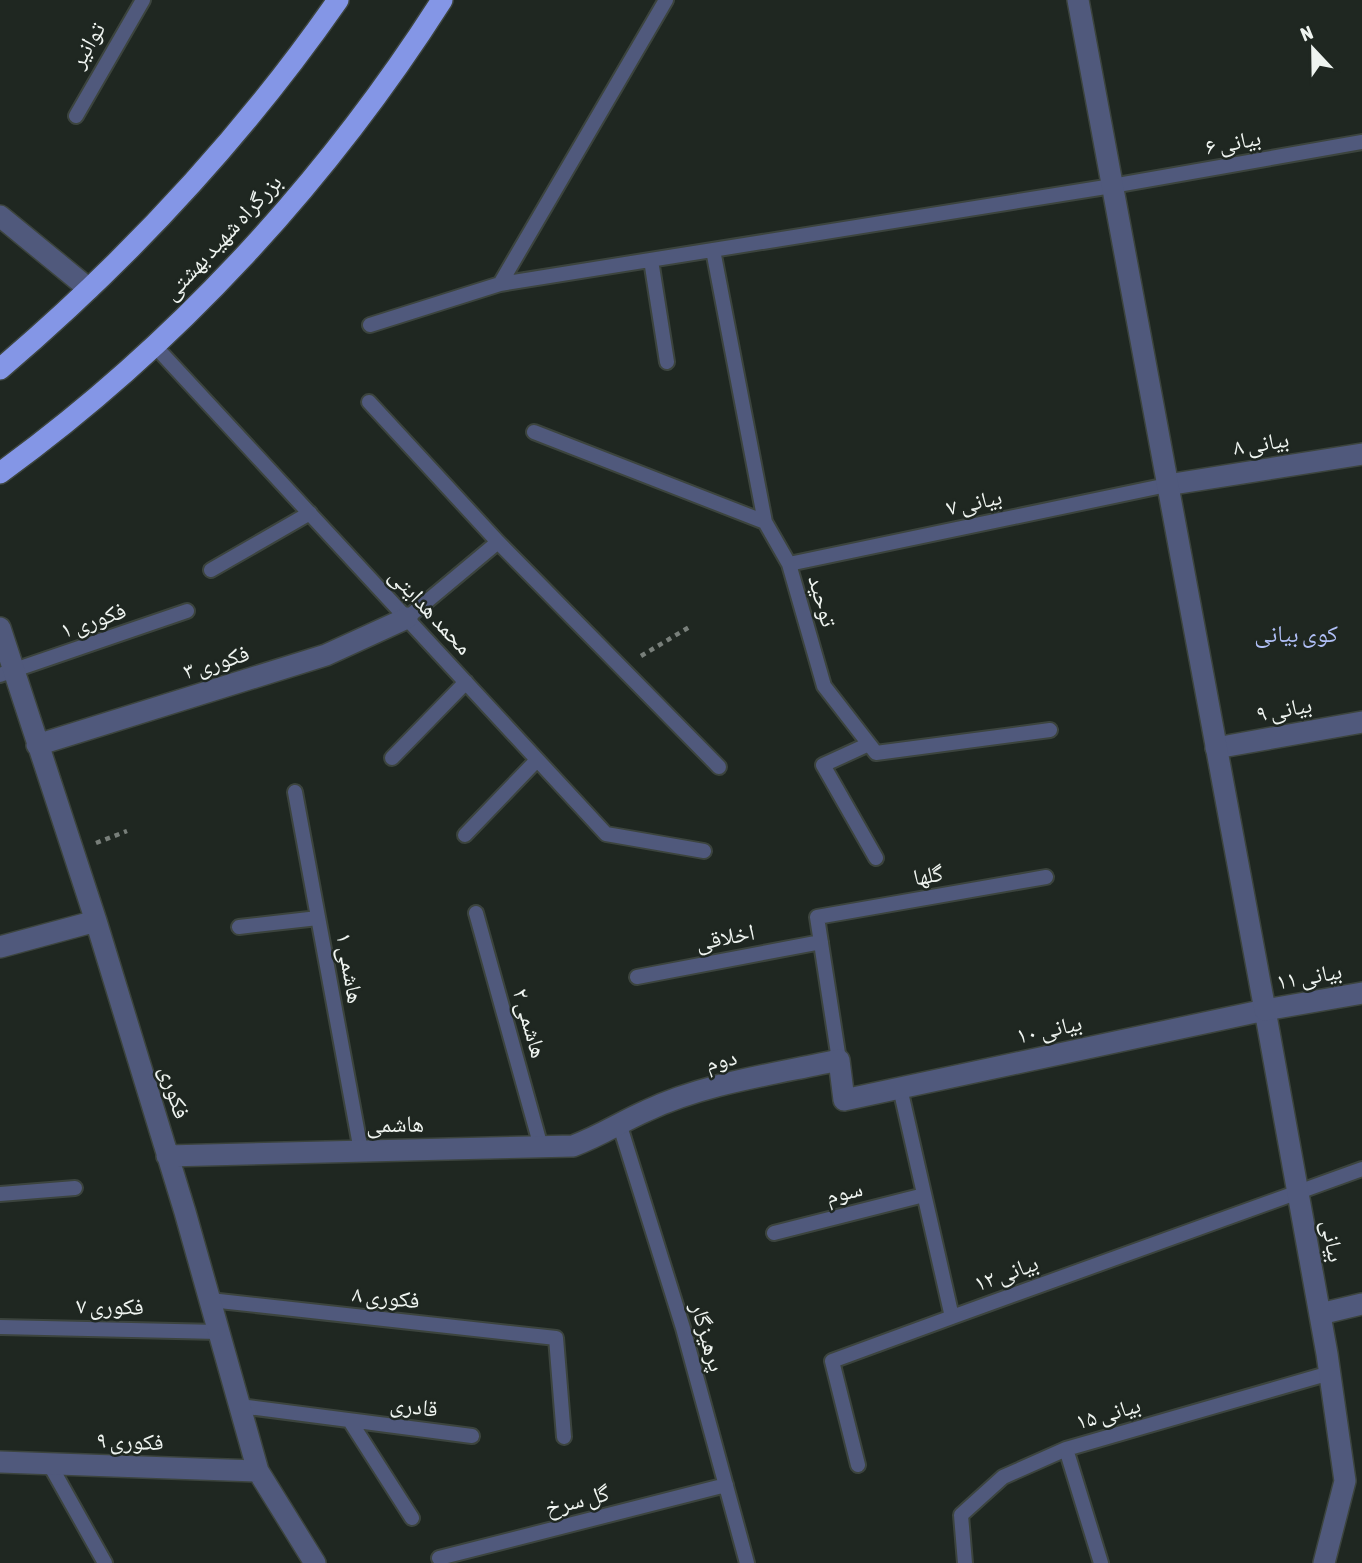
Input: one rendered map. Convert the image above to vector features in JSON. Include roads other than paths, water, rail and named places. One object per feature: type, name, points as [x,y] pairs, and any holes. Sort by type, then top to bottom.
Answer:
[{"type":"highway","points":[[0,369],[89,289],[214,160],[286,72],[338,0]]},
{"type":"highway","name":"بزرگراه شهید بهشتی","points":[[0,473],[83,407],[154,345],[244,255],[310,181],[376,96],[442,0]]},
{"type":"street","name":"بیانی","points":[[1078,0],[1330,1373],[1345,1481],[1324,1563]]},
{"type":"street","points":[[0,216],[89,289]]},
{"type":"street","name":"بیانی ۸","points":[[1167,485],[1362,454]]},
{"type":"street","name":"فکوری ۳","points":[[37,745],[326,655],[407,618]]},
{"type":"street","name":"فکوری","points":[[0,628],[7,673],[37,745],[96,921],[210,1300],[258,1471],[315,1563]]},
{"type":"street","name":"بیانی ۹","points":[[1216,748],[1362,722]]},
{"type":"street","points":[[0,947],[96,921]]},
{"type":"street","name":"بیانی ۱۱","points":[[1265,1010],[1362,993]]},
{"type":"street","name":"بیانی ۱۰","points":[[839,1060],[844,1100],[1265,1010]]},
{"type":"street","name":"دوم","points":[[620,1126],[646,1111],[715,1087],[839,1060]]},
{"type":"street","name":"هاشمی","points":[[167,1156],[573,1146],[620,1126]]},
{"type":"street","points":[[1320,1314],[1362,1304]]},
{"type":"street","name":"فکوری ۹","points":[[0,1462],[258,1471]]},
{"type":"lane","name":"توانیر","points":[[76,116],[143,0]]},
{"type":"lane","points":[[500,284],[666,0]]},
{"type":"lane","name":"بیانی ۶","points":[[370,325],[500,284],[1112,186],[1362,142]]},
{"type":"lane","name":"توحید","points":[[713,250],[765,522],[789,564],[824,686],[869,744]]},
{"type":"lane","points":[[651,260],[667,362]]},
{"type":"lane","name":"محمد هدایتی","points":[[154,345],[606,834],[705,851]]},
{"type":"lane","points":[[369,402],[498,541],[719,767]]},
{"type":"lane","points":[[534,432],[765,522]]},
{"type":"lane","name":"بیانی ۷","points":[[789,564],[1167,485]]},
{"type":"lane","points":[[211,570],[310,513]]},
{"type":"lane","points":[[407,618],[498,541]]},
{"type":"lane","name":"فکوری ۱","points":[[7,673],[187,611]]},
{"type":"lane","points":[[391,758],[466,682]]},
{"type":"lane","points":[[876,858],[823,765],[869,744],[876,753],[1049,730]]},
{"type":"lane","points":[[466,835],[537,760]]},
{"type":"lane","name":"هاشمی ۱","points":[[295,792],[361,1151]]},
{"type":"lane","name":"گلها","points":[[821,942],[817,917],[1046,877]]},
{"type":"lane","name":"هاشمی ۲","points":[[476,913],[541,1147]]},
{"type":"lane","points":[[239,927],[318,918]]},
{"type":"lane","points":[[821,942],[839,1060]]},
{"type":"lane","name":"اخلاقی","points":[[638,977],[821,942]]},
{"type":"lane","name":"بیانی ۱۲","points":[[900,1088],[952,1317],[1362,1169]]},
{"type":"lane","name":"پرهیزگار","points":[[620,1126],[747,1563]]},
{"type":"lane","points":[[0,1194],[75,1188]]},
{"type":"lane","name":"سوم","points":[[774,1233],[924,1195]]},
{"type":"lane","name":"فکوری ۸","points":[[210,1300],[556,1338],[564,1437]]},
{"type":"lane","points":[[858,1465],[832,1361],[952,1317]]},
{"type":"lane","name":"فکوری ۷","points":[[0,1326],[219,1332]]},
{"type":"lane","name":"بیانی ۱۵","points":[[965,1563],[961,1515],[1003,1477],[1066,1449],[1330,1373]]},
{"type":"lane","name":"قادری","points":[[240,1406],[472,1436]]},
{"type":"lane","points":[[350,1420],[412,1518]]},
{"type":"lane","points":[[1066,1449],[1101,1563]]},
{"type":"lane","points":[[50,1465],[105,1563]]},
{"type":"lane","name":"گل سرخ","points":[[439,1558],[726,1485]]},
{"type":"district","name":"کوی بیانی","points":[[1296,634]]}]
